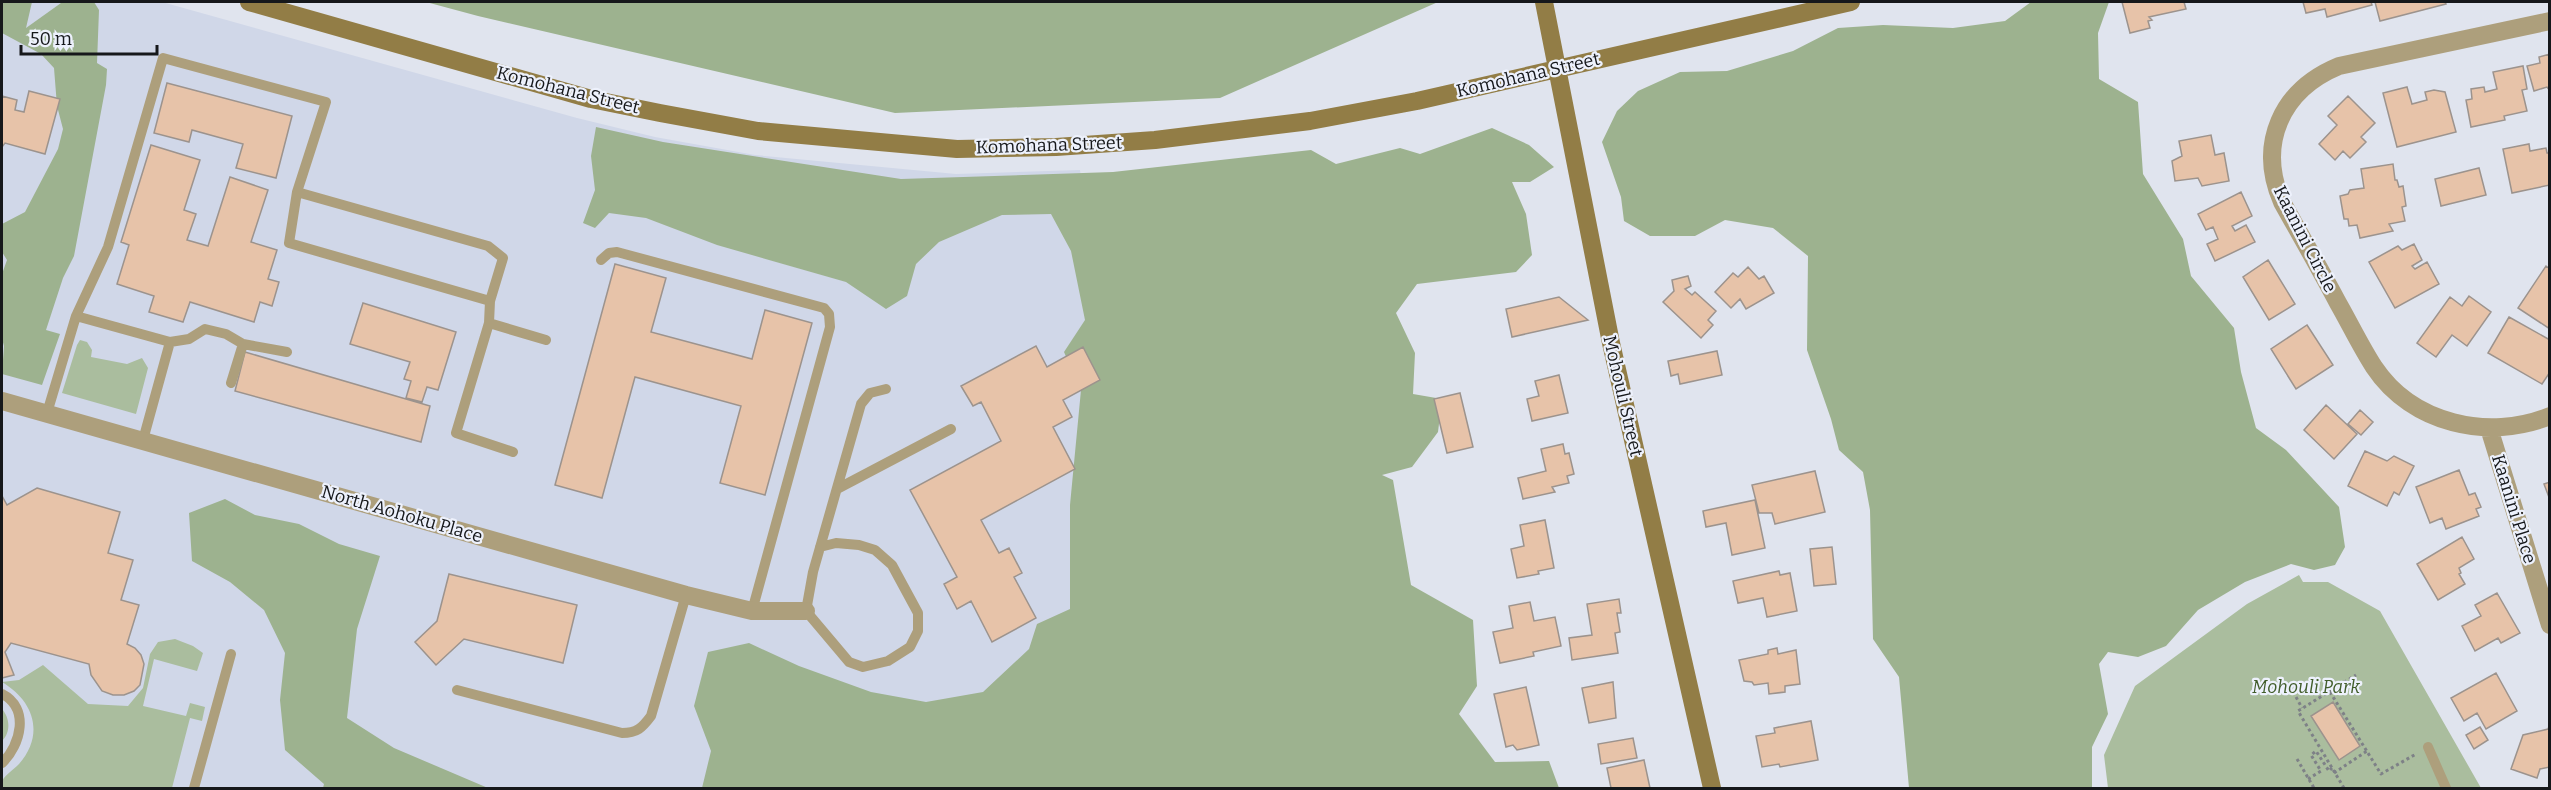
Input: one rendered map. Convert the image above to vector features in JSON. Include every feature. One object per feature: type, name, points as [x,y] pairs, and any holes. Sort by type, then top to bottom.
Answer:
[{"type":"main road","name":"Komohana Street","points":[[249,2],[591,99],[758,131],[957,149],[1056,147],[1155,140],[1310,121],[1417,101],[1851,2]]},
{"type":"main road","name":"Mohouli Street","points":[[1545,2],[1611,343],[1712,789]]},
{"type":"street","name":"Kaanini Circle","points":[[2550,21],[2329,70],[2301,89],[2287,106],[2277,126],[2273,148],[2273,170],[2282,202],[2374,367],[2396,392],[2424,411],[2456,424],[2489,428],[2523,425],[2550,416]]},
{"type":"street","name":"North Aohoku Place","points":[[2,401],[686,595],[752,610],[806,611]]},
{"type":"street","name":"Kaanini Place","points":[[2489,428],[2550,624]]},
{"type":"lane","points":[[47,413],[76,316],[108,247],[163,58],[326,102],[297,192],[289,243],[490,301]]},
{"type":"lane","points":[[297,192],[488,246],[502,258],[490,301],[489,323],[456,433],[513,452]]},
{"type":"lane","points":[[601,260],[617,252],[824,308],[829,314],[830,327],[752,610]]},
{"type":"lane","points":[[76,316],[170,342],[189,339],[206,328],[226,334],[243,344],[287,352]]},
{"type":"lane","points":[[489,323],[546,340]]},
{"type":"lane","points":[[143,440],[170,342]]},
{"type":"lane","points":[[231,383],[243,344]]},
{"type":"lane","points":[[820,547],[836,543],[875,549],[892,565],[918,613],[918,631],[910,647],[888,661],[863,667],[849,662],[806,611],[820,547],[861,404],[870,393],[886,389]]},
{"type":"lane","points":[[837,489],[951,429]]},
{"type":"lane","points":[[457,690],[622,733],[634,733],[643,728],[651,716],[686,595]]},
{"type":"lane","points":[[194,789],[231,654]]},
{"type":"lane","points":[[2,694],[9,697],[17,710],[20,725],[18,739],[2,763]]},
{"type":"lane","points":[[2428,747],[2446,789]]},
{"type":"path","points":[[2344,789],[2298,711],[2356,675]]},
{"type":"path","points":[[2330,691],[2381,774],[2428,747]]},
{"type":"path","points":[[2296,697],[2302,708]]},
{"type":"path","points":[[2308,779],[2321,771],[2311,755],[2316,751],[2329,771],[2333,771],[2367,751]]},
{"type":"path","points":[[2297,759],[2311,787]]},
{"type":"shaded area","points":[[2,2],[162,2],[577,118],[655,137],[755,155],[956,174],[1080,170],[1159,788],[2,788]]},
{"type":"green space","points":[[2,2],[32,2],[26,28],[61,3],[94,2],[99,10],[97,63],[107,69],[74,256],[63,278],[46,330],[60,334],[42,385],[2,374],[4,346],[2,339],[2,274],[7,260],[2,252],[2,224],[25,212],[58,149],[63,129],[57,106],[54,68],[41,54],[2,33]]},
{"type":"green space","points":[[426,2],[1438,2],[1220,98],[895,113]]},
{"type":"green space","points":[[2031,2],[2109,2],[2098,33],[2099,79],[2138,102],[2143,174],[2183,239],[2191,276],[2234,328],[2241,372],[2256,428],[2286,450],[2339,507],[2345,547],[2335,565],[2314,570],[2291,564],[2245,582],[2198,610],[2166,646],[2138,657],[2108,652],[2099,664],[2108,714],[2092,747],[2092,788],[1909,788],[1899,677],[1873,639],[1870,510],[1863,472],[1839,450],[1831,419],[1807,350],[1808,256],[1773,228],[1725,220],[1695,236],[1650,236],[1624,221],[1621,197],[1602,142],[1617,111],[1638,91],[1680,72],[1727,71],[1793,51],[1838,28],[1883,25],[1953,28],[2005,21]]},
{"type":"green space","points":[[596,127],[663,142],[901,179],[1113,172],[1311,150],[1336,164],[1400,148],[1420,154],[1492,128],[1529,145],[1554,167],[1530,182],[1512,182],[1526,214],[1532,255],[1516,272],[1417,284],[1396,313],[1415,353],[1413,394],[1442,399],[1438,432],[1412,467],[1382,475],[1393,480],[1411,585],[1473,620],[1477,686],[1459,714],[1495,762],[1549,761],[1559,788],[702,788],[711,751],[694,706],[708,652],[749,643],[799,666],[871,692],[926,702],[983,692],[1029,649],[1037,624],[1070,609],[1070,505],[1081,390],[1064,352],[1085,320],[1071,251],[1051,214],[1002,215],[939,242],[916,264],[907,296],[886,309],[846,282],[717,245],[646,218],[609,213],[595,228],[583,223],[595,190],[591,156]]},
{"type":"green space","points":[[80,340],[87,342],[92,350],[91,357],[127,364],[142,358],[148,368],[136,414],[62,393]]},
{"type":"green space","points":[[225,499],[255,515],[299,524],[339,544],[380,556],[357,629],[347,718],[394,748],[488,788],[323,788],[324,784],[285,750],[280,700],[285,653],[264,610],[230,582],[192,561],[189,513]]},
{"type":"green space","name":"Mohouli Park","points":[[2299,575],[2303,582],[2328,582],[2380,611],[2481,788],[2108,788],[2104,755],[2135,686],[2247,604]]},
{"type":"green space","points":[[175,639],[203,653],[197,671],[154,659],[143,706],[186,716],[190,703],[205,707],[202,721],[190,718],[172,788],[2,788],[2,781],[27,753],[32,741],[33,730],[28,708],[13,690],[2,682],[19,680],[43,665],[88,704],[128,706],[143,688],[150,654],[158,642]]},
{"type":"green space","points":[[2,709],[7,717],[8,725],[7,733],[2,741]]},
{"type":"building","points":[[2122,2],[2184,2],[2186,9],[2149,17],[2152,20],[2148,21],[2150,28],[2130,33]]},
{"type":"building","points":[[2303,2],[2371,2],[2372,5],[2327,17],[2325,9],[2306,13]]},
{"type":"building","points":[[2375,2],[2445,2],[2446,4],[2380,21]]},
{"type":"building","points":[[2550,54],[2550,91],[2547,87],[2534,91],[2527,66],[2540,63],[2539,57]]},
{"type":"building","points":[[2523,66],[2527,89],[2522,90],[2527,111],[2504,116],[2505,120],[2471,127],[2466,100],[2472,99],[2471,89],[2484,87],[2485,92],[2497,89],[2493,72]]},
{"type":"building","points":[[167,83],[292,116],[276,178],[236,168],[243,144],[192,130],[189,142],[154,133]]},
{"type":"building","points":[[2407,87],[2412,104],[2427,100],[2425,92],[2434,90],[2445,92],[2456,132],[2397,147],[2383,93]]},
{"type":"building","points":[[29,91],[60,99],[45,154],[5,143],[2,147],[2,96],[17,100],[15,110],[24,112]]},
{"type":"building","points":[[2348,96],[2375,123],[2361,137],[2366,142],[2350,158],[2343,151],[2335,160],[2319,144],[2337,125],[2328,116]]},
{"type":"building","points":[[2211,135],[2215,155],[2224,153],[2229,181],[2202,186],[2198,178],[2175,181],[2172,161],[2182,156],[2179,141]]},
{"type":"building","points":[[2529,144],[2530,151],[2546,148],[2547,153],[2550,153],[2550,185],[2512,193],[2503,149]]},
{"type":"building","points":[[151,145],[200,160],[184,210],[196,214],[187,240],[208,246],[230,177],[268,190],[251,242],[277,250],[268,279],[279,282],[272,306],[260,302],[254,322],[190,302],[183,322],[149,312],[154,296],[117,284],[129,245],[121,242]]},
{"type":"building","points":[[2393,164],[2395,180],[2399,187],[2403,186],[2406,206],[2402,207],[2405,221],[2389,224],[2393,231],[2360,238],[2357,225],[2349,226],[2348,219],[2344,219],[2340,196],[2348,194],[2350,190],[2364,188],[2361,169]]},
{"type":"building","points":[[2479,168],[2486,195],[2441,206],[2435,179]]},
{"type":"building","points":[[2241,192],[2252,216],[2232,226],[2235,231],[2246,225],[2255,242],[2215,261],[2207,244],[2218,239],[2213,227],[2206,230],[2198,214]]},
{"type":"building","points":[[2414,244],[2422,260],[2412,266],[2415,269],[2427,262],[2439,284],[2395,308],[2369,262],[2398,246],[2402,250]]},
{"type":"building","points":[[2268,260],[2295,304],[2269,320],[2243,277]]},
{"type":"building","points":[[615,264],[666,278],[651,332],[752,359],[765,310],[812,323],[765,495],[720,483],[741,406],[635,377],[602,498],[555,485]]},
{"type":"building","points":[[2546,266],[2550,269],[2550,329],[2518,308]]},
{"type":"building","points":[[1748,267],[1759,279],[1764,276],[1774,293],[1746,309],[1740,299],[1731,308],[1715,292],[1733,273],[1738,277]]},
{"type":"building","points":[[1688,276],[1691,286],[1685,289],[1692,295],[1695,292],[1716,311],[1708,320],[1713,325],[1701,338],[1663,302],[1674,291],[1672,280]]},
{"type":"building","points":[[2469,296],[2491,312],[2467,346],[2452,335],[2436,357],[2417,343],[2450,297],[2462,306]]},
{"type":"building","points":[[1559,297],[1588,320],[1512,337],[1506,309]]},
{"type":"building","points":[[363,303],[456,332],[438,390],[427,387],[422,402],[406,398],[411,381],[404,379],[410,362],[350,344]]},
{"type":"building","points":[[2509,317],[2550,340],[2550,372],[2542,384],[2488,353]]},
{"type":"building","points":[[2307,325],[2333,365],[2296,389],[2271,349]]},
{"type":"building","points":[[1036,346],[1047,367],[1083,347],[1100,380],[1063,400],[1072,417],[1053,427],[1075,469],[981,520],[999,553],[1009,548],[1022,573],[1014,577],[1036,618],[992,642],[971,601],[957,609],[944,584],[957,577],[910,490],[1001,441],[981,402],[973,406],[961,386]]},
{"type":"building","points":[[1717,351],[1722,375],[1680,384],[1678,374],[1671,376],[1668,361]]},
{"type":"building","points":[[245,352],[430,406],[421,442],[235,391]]},
{"type":"building","points":[[1559,375],[1568,413],[1532,421],[1527,399],[1539,396],[1535,381]]},
{"type":"building","points":[[1460,393],[1473,447],[1447,453],[1434,399]]},
{"type":"building","points":[[2326,405],[2357,434],[2334,459],[2304,430]]},
{"type":"building","points":[[2360,410],[2373,422],[2361,435],[2348,424]]},
{"type":"building","points":[[1563,444],[1565,454],[1569,453],[1574,474],[1567,476],[1569,483],[1552,487],[1555,492],[1523,499],[1518,478],[1546,471],[1541,449]]},
{"type":"building","points":[[2365,451],[2387,461],[2394,456],[2414,466],[2399,495],[2394,492],[2387,506],[2348,486]]},
{"type":"building","points":[[2459,470],[2469,495],[2475,493],[2481,507],[2476,509],[2479,516],[2446,529],[2442,518],[2430,523],[2416,487]]},
{"type":"building","points":[[1815,471],[1825,512],[1775,524],[1772,513],[1759,513],[1752,485]]},
{"type":"building","points":[[2550,482],[2550,500],[2544,484]]},
{"type":"building","points":[[37,488],[120,512],[108,553],[133,560],[121,600],[139,605],[127,644],[141,655],[144,664],[140,685],[134,691],[124,695],[113,695],[102,691],[91,675],[89,664],[11,643],[5,652],[14,675],[2,678],[2,496],[7,505]]},
{"type":"building","points":[[1755,500],[1765,548],[1732,555],[1726,523],[1706,527],[1703,511]]},
{"type":"building","points":[[1545,520],[1554,568],[1538,571],[1539,574],[1517,578],[1511,549],[1524,546],[1520,525]]},
{"type":"building","points":[[2462,537],[2474,559],[2459,568],[2461,573],[2459,574],[2465,584],[2438,600],[2417,564]]},
{"type":"building","points":[[1832,547],[1836,584],[1814,586],[1810,549]]},
{"type":"building","points":[[1779,571],[1780,575],[1790,573],[1797,611],[1767,617],[1763,598],[1738,603],[1733,581]]},
{"type":"building","points":[[449,574],[577,605],[563,663],[464,639],[436,665],[415,642],[437,621]]},
{"type":"building","points":[[2497,593],[2520,633],[2501,643],[2498,638],[2475,651],[2462,626],[2481,616],[2475,605]]},
{"type":"building","points":[[1619,599],[1621,613],[1617,613],[1620,632],[1615,633],[1618,653],[1572,660],[1569,638],[1592,635],[1587,604]]},
{"type":"building","points":[[1530,602],[1534,621],[1555,617],[1561,646],[1533,652],[1534,656],[1500,663],[1493,632],[1513,628],[1509,606]]},
{"type":"building","points":[[1777,648],[1778,654],[1796,650],[1800,684],[1785,686],[1785,692],[1769,694],[1768,683],[1754,685],[1752,682],[1744,681],[1739,660],[1768,654],[1768,650]]},
{"type":"building","points":[[2496,673],[2517,711],[2486,729],[2477,713],[2464,721],[2451,698]]},
{"type":"building","points":[[1613,682],[1616,718],[1589,723],[1582,688]]},
{"type":"building","points":[[1526,687],[1539,745],[1517,750],[1513,745],[1506,747],[1494,694]]},
{"type":"building","points":[[2333,702],[2360,746],[2339,760],[2311,716]]},
{"type":"building","points":[[1811,721],[1818,760],[1780,767],[1779,764],[1762,767],[1756,736],[1775,733],[1774,728]]},
{"type":"building","points":[[2550,724],[2550,767],[2540,769],[2537,778],[2511,769],[2523,735],[2548,729]]},
{"type":"building","points":[[2480,727],[2488,740],[2474,749],[2466,735]]},
{"type":"building","points":[[1633,738],[1637,758],[1601,764],[1598,744]]},
{"type":"building","points":[[1644,760],[1650,788],[1611,788],[1607,768]]}]
